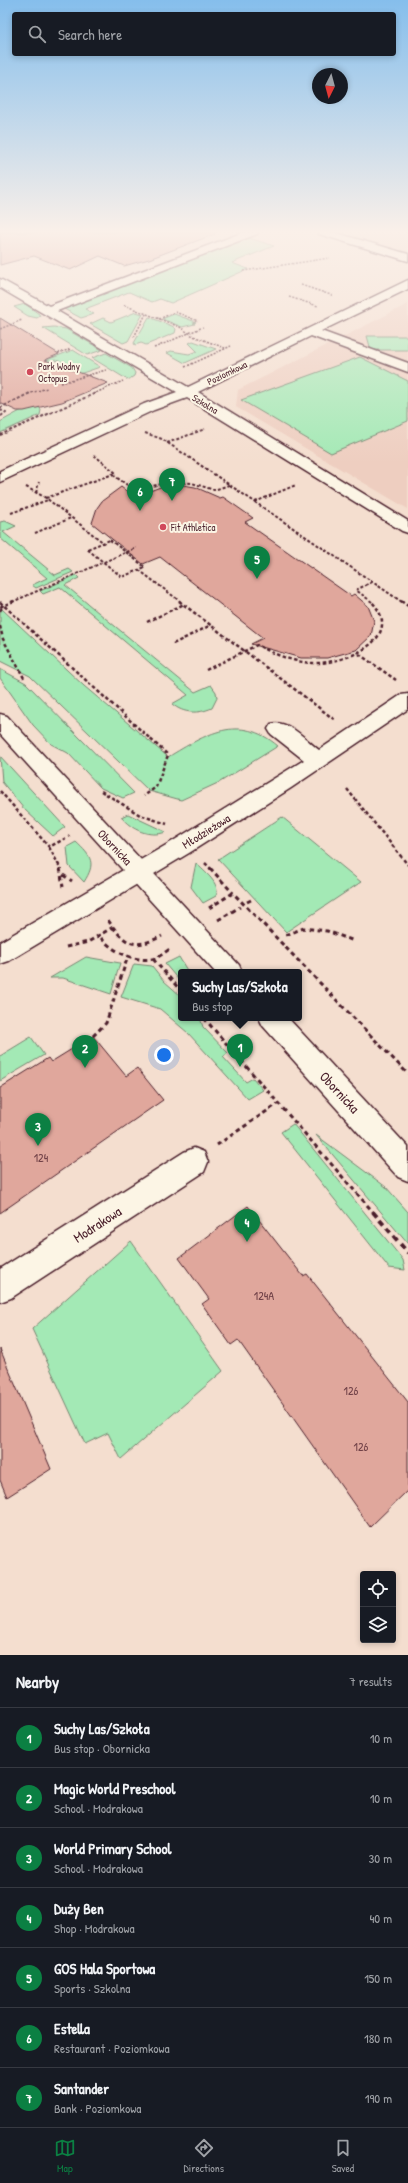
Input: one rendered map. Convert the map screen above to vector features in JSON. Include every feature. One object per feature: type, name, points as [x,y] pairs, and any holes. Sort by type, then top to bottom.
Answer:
[{"type":"street","name":"Szkolna","points":[[43,309],[186,393],[408,528]]},
{"type":"street","points":[[47,312],[54,309]]},
{"type":"street","name":"Poziomkowa","points":[[0,477],[149,407],[186,393],[357,309]]},
{"type":"street","points":[[311,332],[408,368]]},
{"type":"street","name":"Młodzieżowa","points":[[0,954],[284,783],[408,700]]},
{"type":"street","name":"Obornicka","points":[[0,721],[227,969]]},
{"type":"street","points":[[278,729],[293,742],[318,759]]},
{"type":"street","name":"Obornicka","points":[[275,1021],[408,1167]]},
{"type":"street","name":"Modrakowa","points":[[0,1287],[194,1162]]},
{"type":"path","points":[[134,309],[180,327],[189,333],[225,348]]},
{"type":"path","points":[[159,319],[175,312],[198,321]]},
{"type":"path","points":[[131,343],[146,314]]},
{"type":"path","points":[[0,329],[27,318]]},
{"type":"path","points":[[154,348],[203,327]]},
{"type":"path","points":[[58,353],[72,348]]},
{"type":"path","points":[[62,383],[107,370]]},
{"type":"path","points":[[0,435],[123,380]]},
{"type":"path","points":[[0,409],[36,390],[47,388]]},
{"type":"path","points":[[0,409],[6,412],[0,418]]},
{"type":"path","points":[[167,443],[206,429]]},
{"type":"path","points":[[141,431],[167,443],[408,606]]},
{"type":"path","points":[[11,513],[116,473],[90,452]]},
{"type":"path","points":[[112,475],[146,498]]},
{"type":"path","points":[[130,494],[153,484],[169,481],[185,481],[201,484],[214,490],[229,484]]},
{"type":"path","points":[[254,502],[300,483]]},
{"type":"path","points":[[25,487],[47,499],[104,543]]},
{"type":"path","points":[[35,533],[72,518]]},
{"type":"path","points":[[110,540],[145,567],[122,577],[87,550],[104,543],[110,540]]},
{"type":"path","points":[[0,611],[2,606],[136,548]]},
{"type":"path","points":[[139,570],[336,720]]},
{"type":"path","points":[[206,670],[257,645],[274,655],[296,662],[320,663],[343,660],[359,654],[375,641],[381,628],[380,614],[371,601],[356,590],[373,582]]},
{"type":"path","points":[[0,602],[2,606],[168,755],[156,787],[144,796]]},
{"type":"path","points":[[146,622],[184,604]]},
{"type":"path","points":[[173,644],[211,625]]},
{"type":"path","points":[[0,626],[3,639],[24,678]]},
{"type":"path","points":[[359,654],[398,681]]},
{"type":"path","points":[[97,788],[121,801],[132,813],[155,823],[167,824]]},
{"type":"path","points":[[346,790],[408,865]]},
{"type":"path","points":[[0,791],[49,847],[58,860],[63,875],[64,894]]},
{"type":"path","points":[[49,847],[73,834]]},
{"type":"path","points":[[201,859],[408,1074]]},
{"type":"path","points":[[208,908],[233,893]]},
{"type":"path","points":[[247,902],[251,900]]},
{"type":"path","points":[[218,920],[240,907]]},
{"type":"path","points":[[108,920],[113,928],[127,942],[134,945],[142,946],[164,935]]},
{"type":"path","points":[[65,948],[88,942],[113,928]]},
{"type":"path","points":[[286,935],[304,928],[327,931],[354,941]]},
{"type":"path","points":[[101,938],[109,947],[128,956],[153,959],[175,946]]},
{"type":"path","points":[[93,1036],[106,1023],[128,956]]},
{"type":"path","points":[[153,959],[178,988]]},
{"type":"path","points":[[207,1021],[408,1253]]},
{"type":"path","points":[[194,1162],[279,1103]]},
{"type":"shaded area","points":[[398,309],[408,309],[408,509],[236,407],[238,390]]},
{"type":"green space","points":[[17,309],[32,309],[40,316],[37,318],[28,316]]},
{"type":"green space","points":[[64,309],[85,309],[94,314],[81,318]]},
{"type":"green space","points":[[136,312],[143,314],[128,341],[123,343],[90,324],[103,318],[111,322]]},
{"type":"green space","points":[[174,314],[196,322],[193,323],[195,324],[182,327],[162,319]]},
{"type":"green space","points":[[149,317],[172,326],[176,329],[175,333],[146,345],[141,343],[135,345],[134,343]]},
{"type":"green space","points":[[54,327],[66,329],[102,350],[87,355],[43,328]]},
{"type":"green space","points":[[367,336],[408,336],[408,350],[371,350]]},
{"type":"green space","points":[[193,341],[216,349],[185,363],[167,353],[171,351],[189,354],[197,351],[189,343]]},
{"type":"green space","points":[[73,350],[100,367],[62,380],[67,368],[63,367],[66,363],[55,360],[47,362],[44,361]]},
{"type":"green space","points":[[106,353],[132,368],[135,373],[134,376],[128,380],[92,358]]},
{"type":"green space","points":[[360,357],[408,381],[408,421],[331,453],[241,400]]},
{"type":"green space","points":[[39,407],[41,410],[40,415],[0,433],[0,422],[20,411]]},
{"type":"green space","points":[[5,521],[16,526],[3,532],[55,575],[69,569],[73,572],[36,588],[32,585],[47,578],[0,538],[0,522]]},
{"type":"green space","points":[[76,575],[79,578],[65,585],[195,692],[211,685],[216,692],[217,698],[212,708],[191,712],[181,710],[172,704],[188,695],[60,587],[43,594],[40,591]]},
{"type":"green space","points":[[2,609],[84,686],[168,757],[196,741],[223,730],[236,729],[250,731],[264,736],[278,746],[220,782],[181,800],[149,791],[30,676],[0,661],[0,610]]},
{"type":"green space","points":[[0,669],[26,683],[134,793],[123,798],[101,788],[68,753],[51,744],[33,725],[0,678]]},
{"type":"green space","points":[[0,756],[65,827],[53,836],[24,809],[2,782]]},
{"type":"green space","points":[[128,814],[166,832],[153,834],[141,832],[130,826],[121,817]]},
{"type":"green space","points":[[282,817],[361,882],[286,932],[218,859]]},
{"type":"green space","points":[[76,842],[89,856],[91,865],[84,882],[69,866],[67,847]]},
{"type":"green space","points":[[196,863],[214,882],[217,891],[216,896],[203,903],[191,887]]},
{"type":"green space","points":[[86,957],[120,963],[111,994],[63,978],[50,978]]},
{"type":"green space","points":[[179,957],[186,969],[178,969],[178,979],[165,964]]},
{"type":"green space","points":[[134,964],[152,966],[164,981],[178,993],[178,1021],[201,1021],[203,1027],[228,1053],[223,1057],[246,1082],[253,1078],[263,1090],[248,1099],[188,1033],[160,1009],[121,997]]},
{"type":"green space","points":[[31,1037],[44,1055],[0,1081],[0,1056]]},
{"type":"green space","points":[[293,1124],[403,1260],[405,1270],[389,1268],[281,1132]]},
{"type":"green space","points":[[316,1135],[386,1187],[408,1212],[408,1244]]},
{"type":"green space","points":[[131,1241],[223,1371],[121,1459],[108,1433],[85,1444],[32,1329]]},
{"type":"building","points":[[0,318],[59,354],[45,360],[108,383],[62,402],[24,411],[17,411],[0,403]]},
{"type":"building","points":[[171,483],[195,487],[220,498],[223,497],[253,518],[245,522],[351,596],[354,594],[368,606],[374,621],[371,636],[356,650],[327,658],[301,658],[251,644],[263,638],[160,557],[143,564],[92,523],[97,508],[102,501],[121,487],[134,497]]},
{"type":"building","points":[[93,1036],[126,1076],[137,1068],[163,1100],[0,1213],[0,1088],[48,1058],[51,1062]]},
{"type":"building","points":[[248,1206],[303,1276],[307,1274],[408,1402],[408,1490],[370,1527],[238,1340],[231,1345],[202,1304],[209,1299],[179,1258]]},
{"type":"building","points":[[0,1349],[51,1469],[7,1497],[0,1480]]},
{"type":"place","name":"Park Wodny Octopus","points":[[30,372]]},
{"type":"place","name":"Santander","points":[[172,501]]},
{"type":"place","name":"Estella","points":[[140,511]]},
{"type":"place","name":"Fit Athletica","points":[[163,527]]},
{"type":"place","name":"GOS Hala Sportowa","points":[[257,579]]},
{"type":"place","name":"Suchy Las/Szkoła","points":[[240,1067]]},
{"type":"place","name":"Magic World Preschool","points":[[85,1068]]},
{"type":"place","name":"World Primary School","points":[[38,1146]]},
{"type":"place","name":"Duży Ben","points":[[247,1242]]}]
